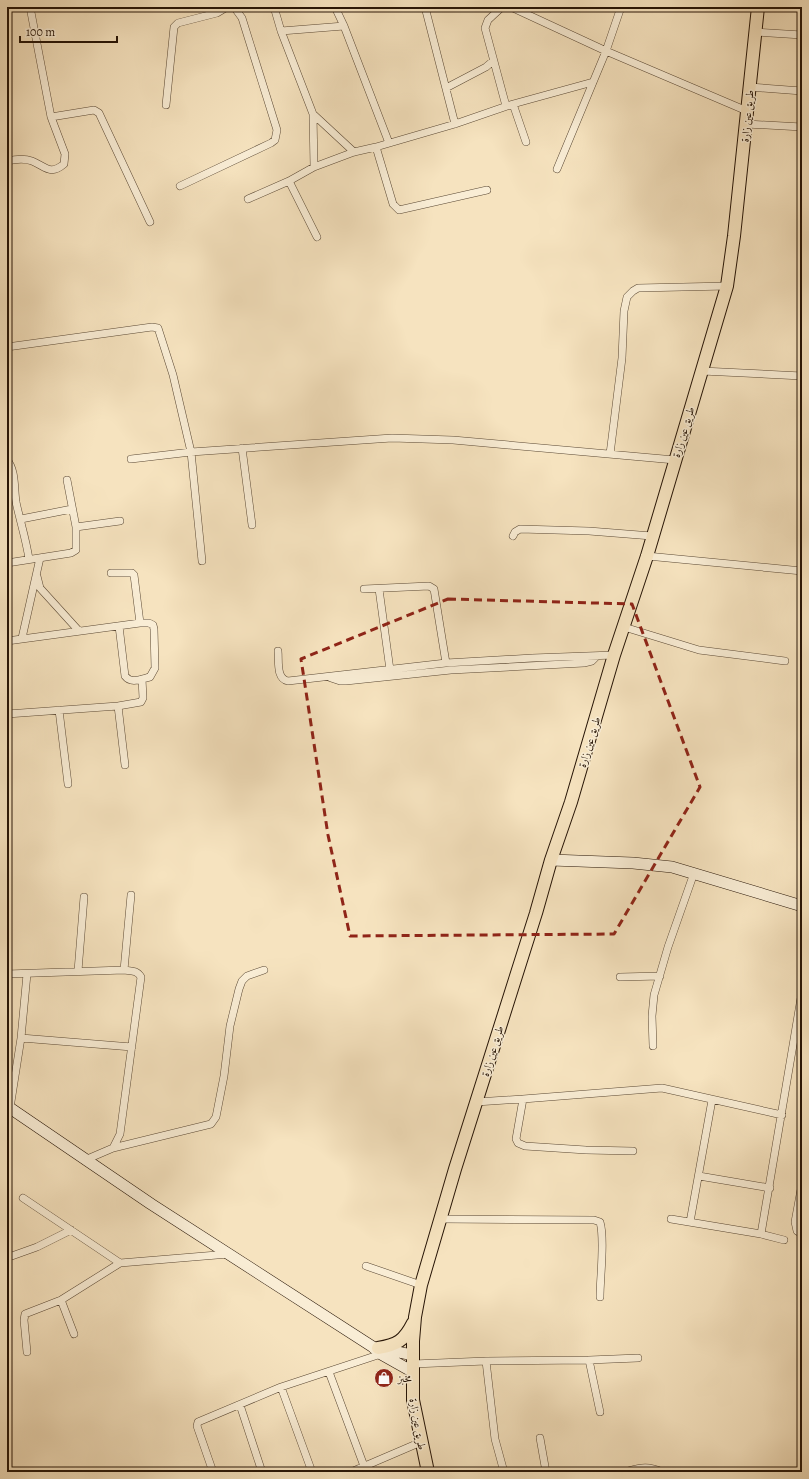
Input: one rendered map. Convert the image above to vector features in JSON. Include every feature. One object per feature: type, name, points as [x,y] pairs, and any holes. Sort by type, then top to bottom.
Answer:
[{"type":"main road","name":"طريق عين زارة","points":[[428,1472],[413,1400],[412,1364],[415,1316],[421,1285],[551,860],[571,802],[614,656],[647,556],[727,286],[734,236],[758,7]]},
{"type":"main road","points":[[377,1350],[394,1345],[403,1339],[413,1324],[415,1316]]},
{"type":"street","points":[[7,161],[22,159],[33,161],[42,168],[48,169],[56,169],[64,164],[65,154],[51,117],[30,7]]},
{"type":"street","points":[[166,105],[174,27],[178,23],[217,13],[227,7]]},
{"type":"street","points":[[180,186],[275,140],[277,130],[242,18],[234,7]]},
{"type":"street","points":[[274,7],[281,31],[313,114],[314,167]]},
{"type":"street","points":[[335,7],[344,26],[389,143]]},
{"type":"street","points":[[426,7],[455,124]]},
{"type":"street","points":[[502,7],[488,20],[485,28],[493,61],[509,105],[526,142]]},
{"type":"street","points":[[511,7],[606,51],[746,111]]},
{"type":"street","points":[[556,169],[606,51],[621,7]]},
{"type":"street","points":[[281,31],[344,26]]},
{"type":"street","points":[[756,32],[802,35]]},
{"type":"street","points":[[446,88],[486,67],[493,61]]},
{"type":"street","points":[[248,199],[289,181],[314,167],[354,152],[455,124],[509,105],[593,82]]},
{"type":"street","points":[[749,87],[802,91]]},
{"type":"street","points":[[51,117],[94,110],[99,113],[150,222]]},
{"type":"street","points":[[313,114],[354,152]]},
{"type":"street","points":[[746,124],[802,127]]},
{"type":"street","points":[[376,147],[393,204],[399,210],[486,190]]},
{"type":"street","points":[[289,181],[317,237]]},
{"type":"street","points":[[610,454],[622,358],[624,311],[627,297],[638,288],[727,286]]},
{"type":"street","points":[[7,347],[152,327],[158,328],[173,375],[191,452],[202,561]]},
{"type":"street","points":[[702,371],[802,376]]},
{"type":"street","points":[[131,459],[242,448],[384,438],[426,438],[675,460]]},
{"type":"street","points":[[242,448],[252,525]]},
{"type":"street","points":[[7,460],[10,463],[16,502],[29,559]]},
{"type":"street","points":[[7,563],[71,553],[76,550],[76,527],[67,480]]},
{"type":"street","points":[[21,519],[72,509]]},
{"type":"street","points":[[76,527],[120,521]]},
{"type":"street","points":[[513,536],[515,532],[520,529],[589,531],[652,536]]},
{"type":"street","points":[[647,556],[802,571]]},
{"type":"street","points":[[22,638],[40,558]]},
{"type":"street","points":[[111,573],[128,572],[134,575],[140,623]]},
{"type":"street","points":[[37,576],[40,588],[79,631]]},
{"type":"street","points":[[364,589],[429,586],[434,589],[446,663]]},
{"type":"street","points":[[379,589],[390,670]]},
{"type":"street","points":[[7,641],[140,623],[150,623],[153,625],[154,629],[155,668],[150,677],[132,681],[125,676],[119,626]]},
{"type":"street","points":[[624,627],[699,650],[785,661]]},
{"type":"street","points":[[278,651],[280,676],[284,680],[288,681],[446,663],[614,656]]},
{"type":"street","points":[[329,677],[340,681],[346,681],[451,670],[584,663],[592,661],[598,656]]},
{"type":"street","points":[[7,714],[118,706],[141,702],[143,698],[142,679]]},
{"type":"street","points":[[118,706],[125,765]]},
{"type":"street","points":[[59,710],[68,784]]},
{"type":"street","points":[[551,860],[672,867],[802,906]]},
{"type":"street","points":[[653,1046],[653,1005],[668,947],[694,873]]},
{"type":"street","points":[[124,970],[131,895]]},
{"type":"street","points":[[78,971],[84,897]]},
{"type":"street","points":[[7,974],[124,970],[139,973],[141,977],[120,1134],[113,1148]]},
{"type":"street","points":[[85,1160],[113,1148],[211,1124],[216,1118],[224,1076],[230,1026],[242,981],[247,976],[264,970]]},
{"type":"street","points":[[27,974],[21,1038],[9,1107],[85,1160],[377,1350],[412,1364],[638,1358]]},
{"type":"street","points":[[620,977],[660,976]]},
{"type":"street","points":[[761,1234],[802,992]]},
{"type":"street","points":[[21,1038],[132,1047]]},
{"type":"street","points":[[476,1102],[662,1088],[782,1115]]},
{"type":"street","points":[[523,1099],[516,1139],[518,1143],[536,1147],[633,1151]]},
{"type":"street","points":[[690,1222],[712,1100]]},
{"type":"street","points":[[699,1176],[770,1188]]},
{"type":"street","points":[[802,1184],[795,1222],[797,1231],[802,1234]]},
{"type":"street","points":[[23,1198],[120,1263]]},
{"type":"street","points":[[441,1219],[594,1220],[600,1222],[602,1238],[600,1297]]},
{"type":"street","points":[[671,1219],[761,1234],[784,1240]]},
{"type":"street","points":[[9,1257],[37,1247],[71,1230]]},
{"type":"street","points":[[27,1352],[24,1320],[25,1314],[61,1300],[120,1263],[229,1254]]},
{"type":"street","points":[[366,1266],[421,1285]]},
{"type":"street","points":[[61,1300],[74,1334]]},
{"type":"street","points":[[213,1472],[197,1423],[281,1387],[329,1372],[377,1350],[412,1364]]},
{"type":"street","points":[[589,1360],[600,1412]]},
{"type":"street","points":[[486,1361],[495,1439],[504,1472]]},
{"type":"street","points":[[329,1372],[364,1466]]},
{"type":"street","points":[[281,1387],[312,1472]]},
{"type":"street","points":[[240,1405],[262,1472]]},
{"type":"street","points":[[540,1438],[546,1472]]},
{"type":"street","points":[[351,1472],[421,1442]]},
{"type":"street","points":[[624,1472],[642,1467],[652,1467],[662,1472]]},
{"type":"highlighted area","points":[[448,599],[632,604],[700,787],[614,934],[350,936],[328,835],[301,659]]},
{"type":"place","name":"مخبز","points":[[384,1378]]}]
